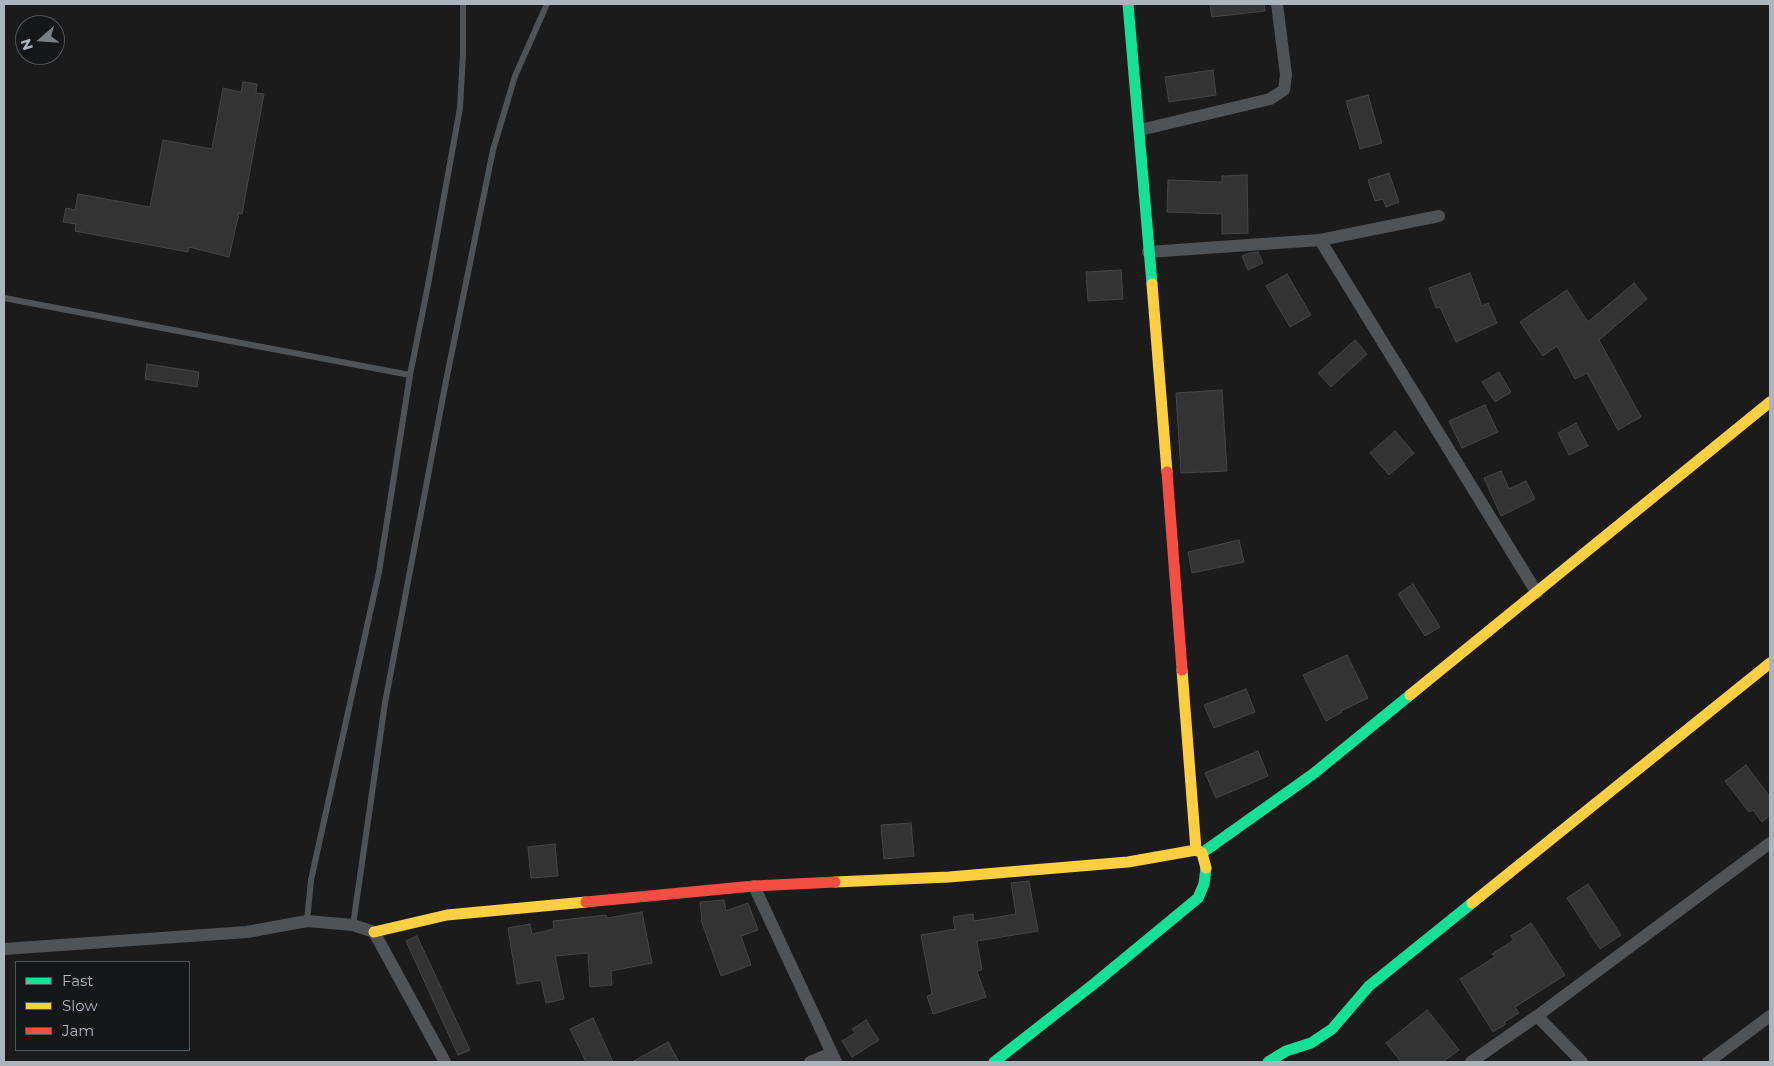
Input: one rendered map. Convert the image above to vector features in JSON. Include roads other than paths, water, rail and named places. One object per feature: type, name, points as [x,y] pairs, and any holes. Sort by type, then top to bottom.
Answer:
[{"type":"street","points":[[994,1062],[1095,983],[1198,898],[1204,884],[1206,869],[1199,852],[1128,4]]},
{"type":"street","points":[[1140,130],[1270,99],[1284,90],[1286,75],[1278,4]]},
{"type":"street","points":[[1148,252],[1320,240],[1439,216]]},
{"type":"street","points":[[1320,240],[1536,593]]},
{"type":"street","points":[[4,949],[247,932],[307,921],[353,925],[374,932],[447,915],[754,886],[959,876],[1128,862],[1199,852],[1313,774],[1770,402]]},
{"type":"street","points":[[1268,1062],[1286,1051],[1311,1043],[1332,1029],[1369,986],[1770,663]]},
{"type":"street","points":[[1471,1062],[1537,1016],[1770,843]]},
{"type":"street","points":[[754,886],[834,1057],[810,1062]]},
{"type":"street","points":[[374,932],[445,1062]]},
{"type":"street","points":[[1537,1016],[1582,1062]]},
{"type":"street","points":[[1713,1061],[1770,1016]]},
{"type":"lane","points":[[307,921],[313,870],[379,572],[410,375],[460,108],[463,4]]},
{"type":"lane","points":[[353,925],[385,703],[446,381],[493,150],[514,76],[547,4]]},
{"type":"lane","points":[[4,298],[410,375]]}]
